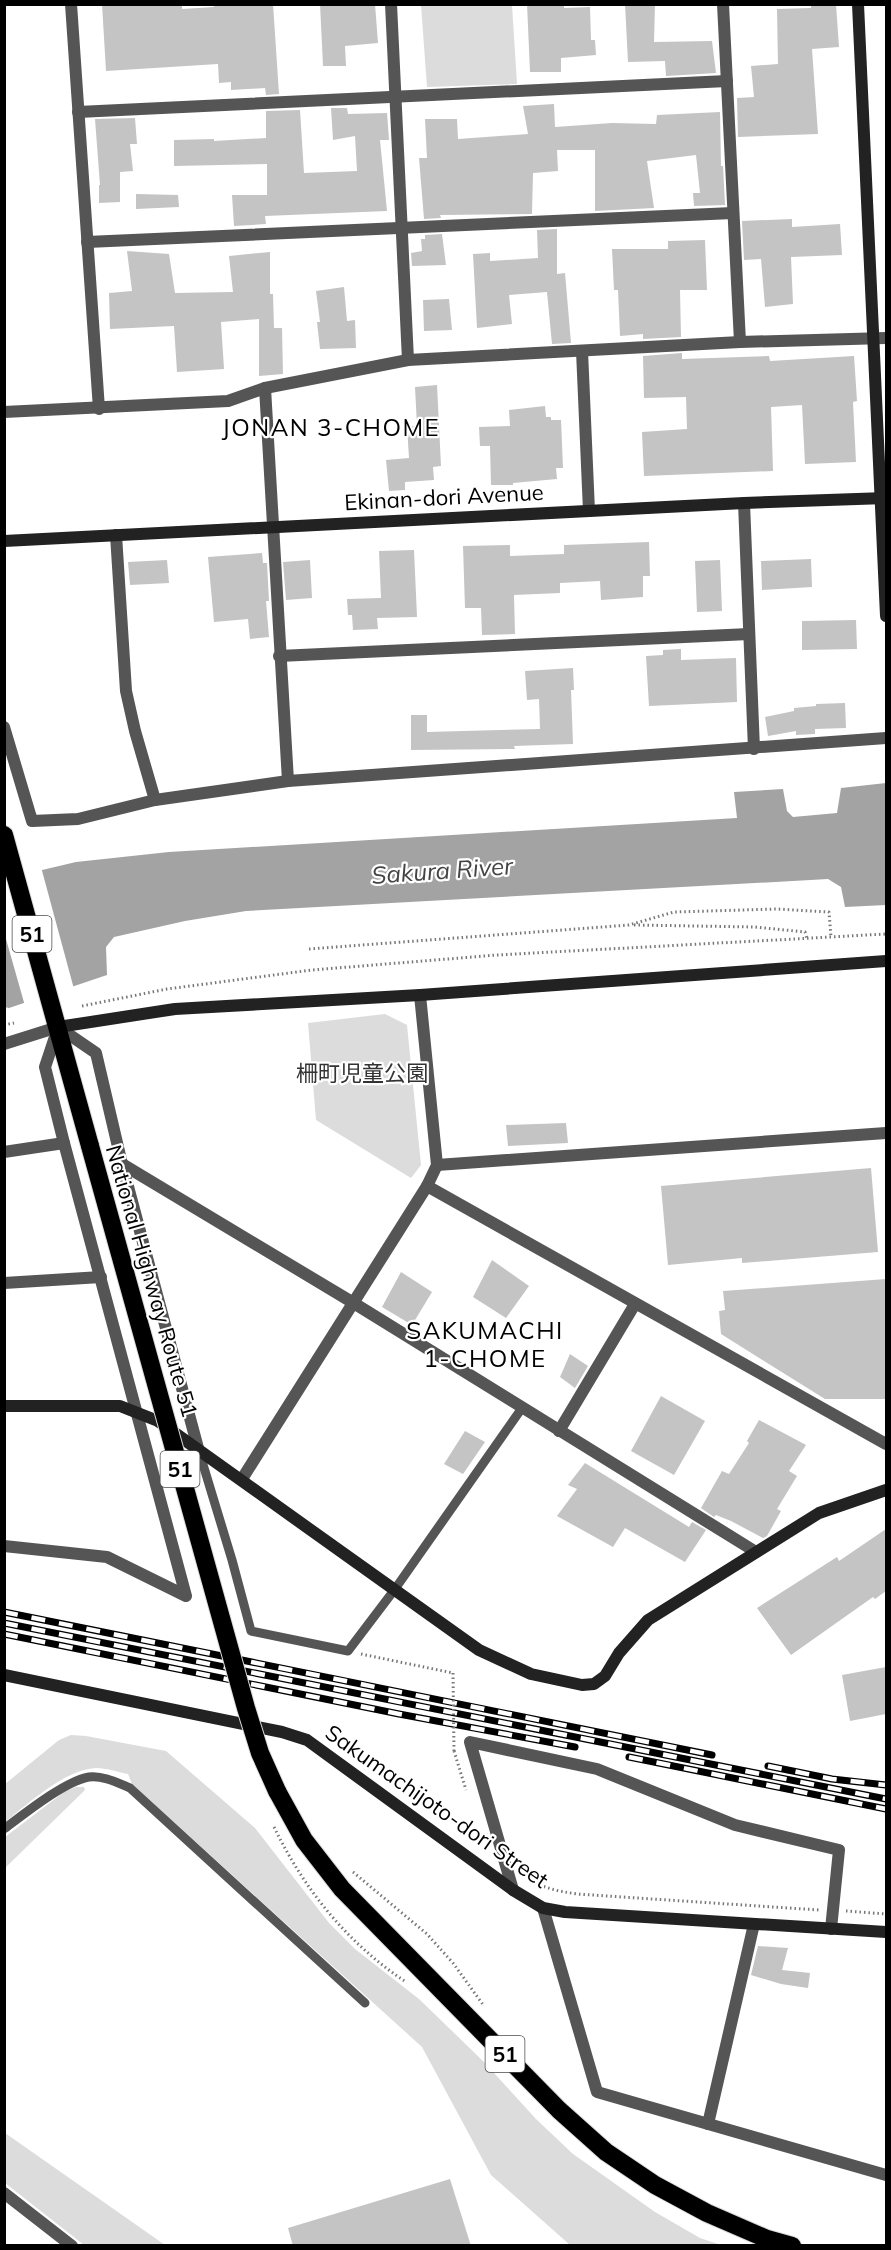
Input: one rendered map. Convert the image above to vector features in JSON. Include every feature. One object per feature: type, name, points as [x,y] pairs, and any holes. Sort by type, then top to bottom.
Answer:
[{"type":"highway","name":"National Highway Route 51","points":[[4,835],[246,1708],[276,1791],[304,1840],[342,1889],[559,2110],[606,2152],[655,2185],[707,2214],[767,2239],[792,2246]]},
{"type":"street","points":[[71,4],[99,409]]},
{"type":"street","points":[[391,4],[408,360]]},
{"type":"street","points":[[723,4],[740,342]]},
{"type":"street","points":[[858,4],[880,338],[886,616]]},
{"type":"street","points":[[78,111],[727,81]]},
{"type":"street","points":[[87,242],[734,213]]},
{"type":"street","points":[[4,412],[228,401],[265,388],[408,360],[740,342],[880,338]]},
{"type":"street","points":[[582,351],[589,511]]},
{"type":"street","points":[[265,388],[288,781]]},
{"type":"street","name":"Ekinan-dori Avenue","points":[[4,541],[744,503],[884,498]]},
{"type":"street","points":[[744,503],[754,748]]},
{"type":"street","points":[[116,535],[126,691],[155,800]]},
{"type":"street","points":[[279,656],[749,634]]},
{"type":"street","points":[[4,727],[32,821],[78,819],[155,800],[288,781],[886,738]]},
{"type":"street","points":[[4,1044],[55,1014],[420,995],[886,961]]},
{"type":"street","points":[[242,1479],[427,1186],[437,1165],[420,995]]},
{"type":"street","points":[[4,1545],[107,1557],[186,1596],[45,1067],[55,1014]]},
{"type":"street","points":[[55,1014],[96,1053],[122,1164],[198,1448]]},
{"type":"street","points":[[437,1165],[886,1132]]},
{"type":"street","points":[[4,1152],[64,1143]]},
{"type":"street","points":[[122,1164],[352,1302],[756,1552]]},
{"type":"street","points":[[427,1186],[635,1305],[886,1444]]},
{"type":"street","points":[[4,1282],[101,1277]]},
{"type":"street","points":[[559,1431],[635,1305]]},
{"type":"street","points":[[4,1406],[120,1406],[158,1421],[479,1650],[531,1674],[582,1686],[594,1684],[605,1676],[619,1653],[648,1620],[819,1513],[886,1490]]},
{"type":"street","name":"Sakumachijoto-dori Street","points":[[4,1675],[282,1732],[307,1740],[513,1890],[543,1908],[565,1912],[886,1932]]},
{"type":"street","points":[[513,1890],[470,1742],[597,1769],[735,1825],[839,1850],[835,1911],[831,1929]]},
{"type":"street","points":[[543,1908],[597,2092],[886,2175]]},
{"type":"street","points":[[708,2124],[754,1924]]},
{"type":"street","points":[[4,2193],[72,2246]]},
{"type":"lane","points":[[198,1448],[251,1631],[348,1652],[522,1408]]},
{"type":"lane","points":[[4,1829],[69,1785],[90,1777],[110,1780],[130,1788],[365,2003]]},
{"type":"path","points":[[629,925],[674,912],[808,910],[829,912],[831,937]]},
{"type":"path","points":[[309,949],[629,925],[755,927],[805,932],[807,939]]},
{"type":"path","points":[[55,1014],[167,989],[312,970],[497,955],[886,934]]},
{"type":"path","points":[[348,1652],[453,1673],[454,1751]]},
{"type":"path","points":[[505,1862],[537,1885],[555,1891],[886,1914]]},
{"type":"path","points":[[350,1869],[427,1934],[453,1963],[486,2009]]},
{"type":"green space","points":[[421,5],[512,5],[517,84],[427,87]]},
{"type":"green space","name":"柵町児童公園","points":[[385,1014],[407,1025],[421,1165],[411,1178],[316,1120],[308,1023]]},
{"type":"green space","points":[[71,1735],[166,1751],[255,1828],[329,1923],[355,1949],[419,1999],[573,2154],[655,2212],[700,2238],[721,2245],[570,2245],[491,2175],[422,2047],[132,1784],[128,1774],[108,1769],[84,1770],[59,1781],[5,1822],[5,1784],[59,1740]]},
{"type":"green space","points":[[76,1787],[84,1787],[85,1790],[5,1868],[5,1837],[64,1792]]},
{"type":"green space","points":[[4,2133],[165,2245],[84,2245],[5,2183]]},
{"type":"water","name":"Sakura River","points":[[886,783],[886,905],[845,907],[841,887],[828,879],[246,911],[185,921],[114,937],[106,947],[107,975],[9,1008],[4,1007],[4,879],[76,862],[169,852],[737,818],[734,792],[783,789],[787,811],[793,817],[837,813],[841,788]]},
{"type":"pier","points":[[41,867],[74,989],[25,1006],[4,932],[4,876]]},
{"type":"building","points":[[102,4],[182,4],[182,9],[214,7],[214,4],[273,4],[279,94],[266,95],[265,88],[231,90],[231,82],[219,83],[218,64],[106,71]]},
{"type":"building","points":[[320,4],[375,4],[378,43],[345,46],[346,66],[323,66]]},
{"type":"building","points":[[527,4],[564,4],[564,8],[590,7],[591,40],[595,40],[596,55],[561,58],[561,72],[530,72]]},
{"type":"building","points":[[625,4],[655,4],[654,42],[712,41],[716,73],[666,76],[665,61],[628,62]]},
{"type":"building","points":[[811,4],[836,4],[839,47],[812,49],[818,134],[738,137],[737,98],[754,97],[751,66],[778,64],[777,9],[811,8]]},
{"type":"building","points":[[554,104],[555,127],[612,123],[656,124],[657,115],[720,112],[721,166],[723,166],[725,205],[694,206],[693,193],[700,193],[696,155],[647,161],[654,208],[595,211],[595,150],[557,150],[558,171],[533,173],[532,214],[440,215],[441,218],[424,219],[419,158],[427,158],[425,119],[457,119],[458,139],[528,134],[523,106]]},
{"type":"building","points":[[331,108],[347,108],[348,114],[387,113],[389,140],[380,140],[387,211],[265,216],[266,224],[234,226],[232,195],[267,195],[267,164],[174,166],[174,140],[214,139],[214,141],[266,138],[266,111],[300,110],[304,173],[357,171],[355,136],[333,140]]},
{"type":"building","points":[[135,118],[137,144],[130,144],[133,171],[120,172],[120,202],[99,203],[100,185],[95,119]]},
{"type":"building","points":[[136,194],[178,195],[179,207],[136,209]]},
{"type":"building","points":[[792,219],[792,227],[840,224],[842,255],[791,257],[793,304],[765,307],[761,259],[744,260],[742,221]]},
{"type":"building","points":[[557,229],[557,274],[565,273],[571,343],[552,344],[547,292],[509,295],[512,324],[477,328],[473,254],[490,253],[490,261],[538,258],[537,230]]},
{"type":"building","points":[[442,234],[446,265],[412,266],[411,253],[422,251],[421,239],[425,239],[425,235]]},
{"type":"building","points":[[705,240],[707,290],[680,290],[681,337],[643,339],[643,334],[620,336],[618,290],[614,290],[612,249],[668,249],[668,241]]},
{"type":"building","points":[[127,251],[169,254],[175,293],[233,292],[229,256],[270,252],[270,294],[273,294],[274,328],[282,328],[283,374],[259,376],[259,319],[221,322],[224,369],[177,372],[174,326],[110,329],[109,293],[132,291]]},
{"type":"building","points":[[344,287],[347,321],[355,320],[356,348],[320,349],[317,322],[320,322],[316,291]]},
{"type":"building","points":[[449,299],[452,330],[424,331],[423,300]]},
{"type":"building","points":[[682,353],[682,359],[769,356],[770,361],[854,356],[857,401],[853,402],[856,462],[805,464],[802,405],[771,407],[773,471],[644,476],[642,432],[687,429],[686,397],[644,398],[643,356]]},
{"type":"building","points":[[437,385],[441,466],[433,467],[434,480],[405,482],[405,490],[389,491],[386,460],[409,458],[407,426],[417,426],[415,387]]},
{"type":"building","points":[[545,406],[546,417],[551,417],[551,420],[561,420],[563,468],[556,468],[557,479],[513,483],[513,485],[491,485],[490,446],[480,446],[479,427],[510,426],[509,410]]},
{"type":"building","points":[[649,542],[650,576],[643,576],[643,597],[601,600],[600,581],[560,583],[560,593],[514,595],[515,634],[482,635],[481,608],[465,608],[463,546],[510,545],[510,556],[564,554],[564,545]]},
{"type":"building","points":[[414,550],[417,617],[377,618],[378,629],[353,630],[352,615],[348,615],[347,599],[381,598],[379,551]]},
{"type":"building","points":[[262,553],[263,563],[267,563],[269,601],[266,601],[269,637],[250,639],[248,619],[214,622],[208,557]]},
{"type":"building","points":[[811,559],[812,587],[762,590],[761,561]]},
{"type":"building","points":[[167,560],[169,583],[130,585],[128,562]]},
{"type":"building","points":[[310,560],[312,598],[286,600],[283,562]]},
{"type":"building","points":[[720,560],[722,611],[697,612],[695,561]]},
{"type":"building","points":[[856,620],[857,649],[802,650],[802,621]]},
{"type":"building","points":[[681,649],[681,660],[736,658],[737,702],[649,706],[646,656],[663,655],[663,650]]},
{"type":"building","points":[[573,668],[574,690],[571,690],[573,744],[514,746],[515,749],[411,750],[411,715],[427,715],[427,732],[540,729],[539,699],[527,700],[525,671]]},
{"type":"building","points":[[845,703],[846,728],[815,729],[815,734],[796,735],[796,731],[768,736],[765,717],[794,711],[794,708],[816,706],[816,704]]},
{"type":"building","points":[[566,1123],[568,1143],[508,1146],[506,1125]]},
{"type":"building","points":[[871,1168],[878,1252],[742,1263],[742,1258],[668,1265],[661,1186]]},
{"type":"building","points":[[492,1260],[529,1286],[506,1318],[473,1297]]},
{"type":"building","points":[[401,1272],[432,1292],[412,1325],[382,1307]]},
{"type":"building","points":[[886,1279],[886,1399],[825,1399],[721,1334],[719,1311],[725,1310],[723,1291]]},
{"type":"building","points":[[570,1354],[588,1366],[575,1388],[560,1377]]},
{"type":"building","points":[[661,1396],[705,1421],[674,1475],[631,1451]]},
{"type":"building","points":[[759,1420],[806,1445],[789,1471],[797,1476],[777,1509],[781,1511],[767,1536],[763,1538],[731,1521],[716,1515],[714,1517],[701,1508],[722,1471],[729,1474],[749,1443],[747,1441]]},
{"type":"building","points":[[465,1431],[485,1442],[463,1474],[444,1464]]},
{"type":"building","points":[[585,1463],[689,1527],[692,1522],[706,1530],[685,1562],[625,1528],[613,1547],[557,1516],[577,1489],[568,1485]]},
{"type":"building","points":[[886,1529],[886,1591],[875,1599],[873,1597],[791,1655],[757,1608],[837,1557],[839,1561]]},
{"type":"building","points":[[886,1667],[886,1714],[850,1721],[842,1675]]},
{"type":"building","points":[[758,1946],[788,1948],[782,1970],[810,1973],[808,1988],[781,1984],[751,1975]]},
{"type":"building","points":[[450,2179],[471,2246],[293,2246],[288,2228]]},
{"type":"railway","points":[[4,1612],[712,1755]]},
{"type":"railway","points":[[4,1623],[886,1799]]},
{"type":"railway","points":[[4,1634],[575,1747]]},
{"type":"railway","points":[[629,1757],[886,1809]]},
{"type":"railway","points":[[768,1766],[832,1779],[886,1785]]},
{"type":"district","name":"JONAN 3-CHOME","points":[[331,427]]},
{"type":"district","name":"SAKUMACHI 1-CHOME","points":[[485,1344]]}]
